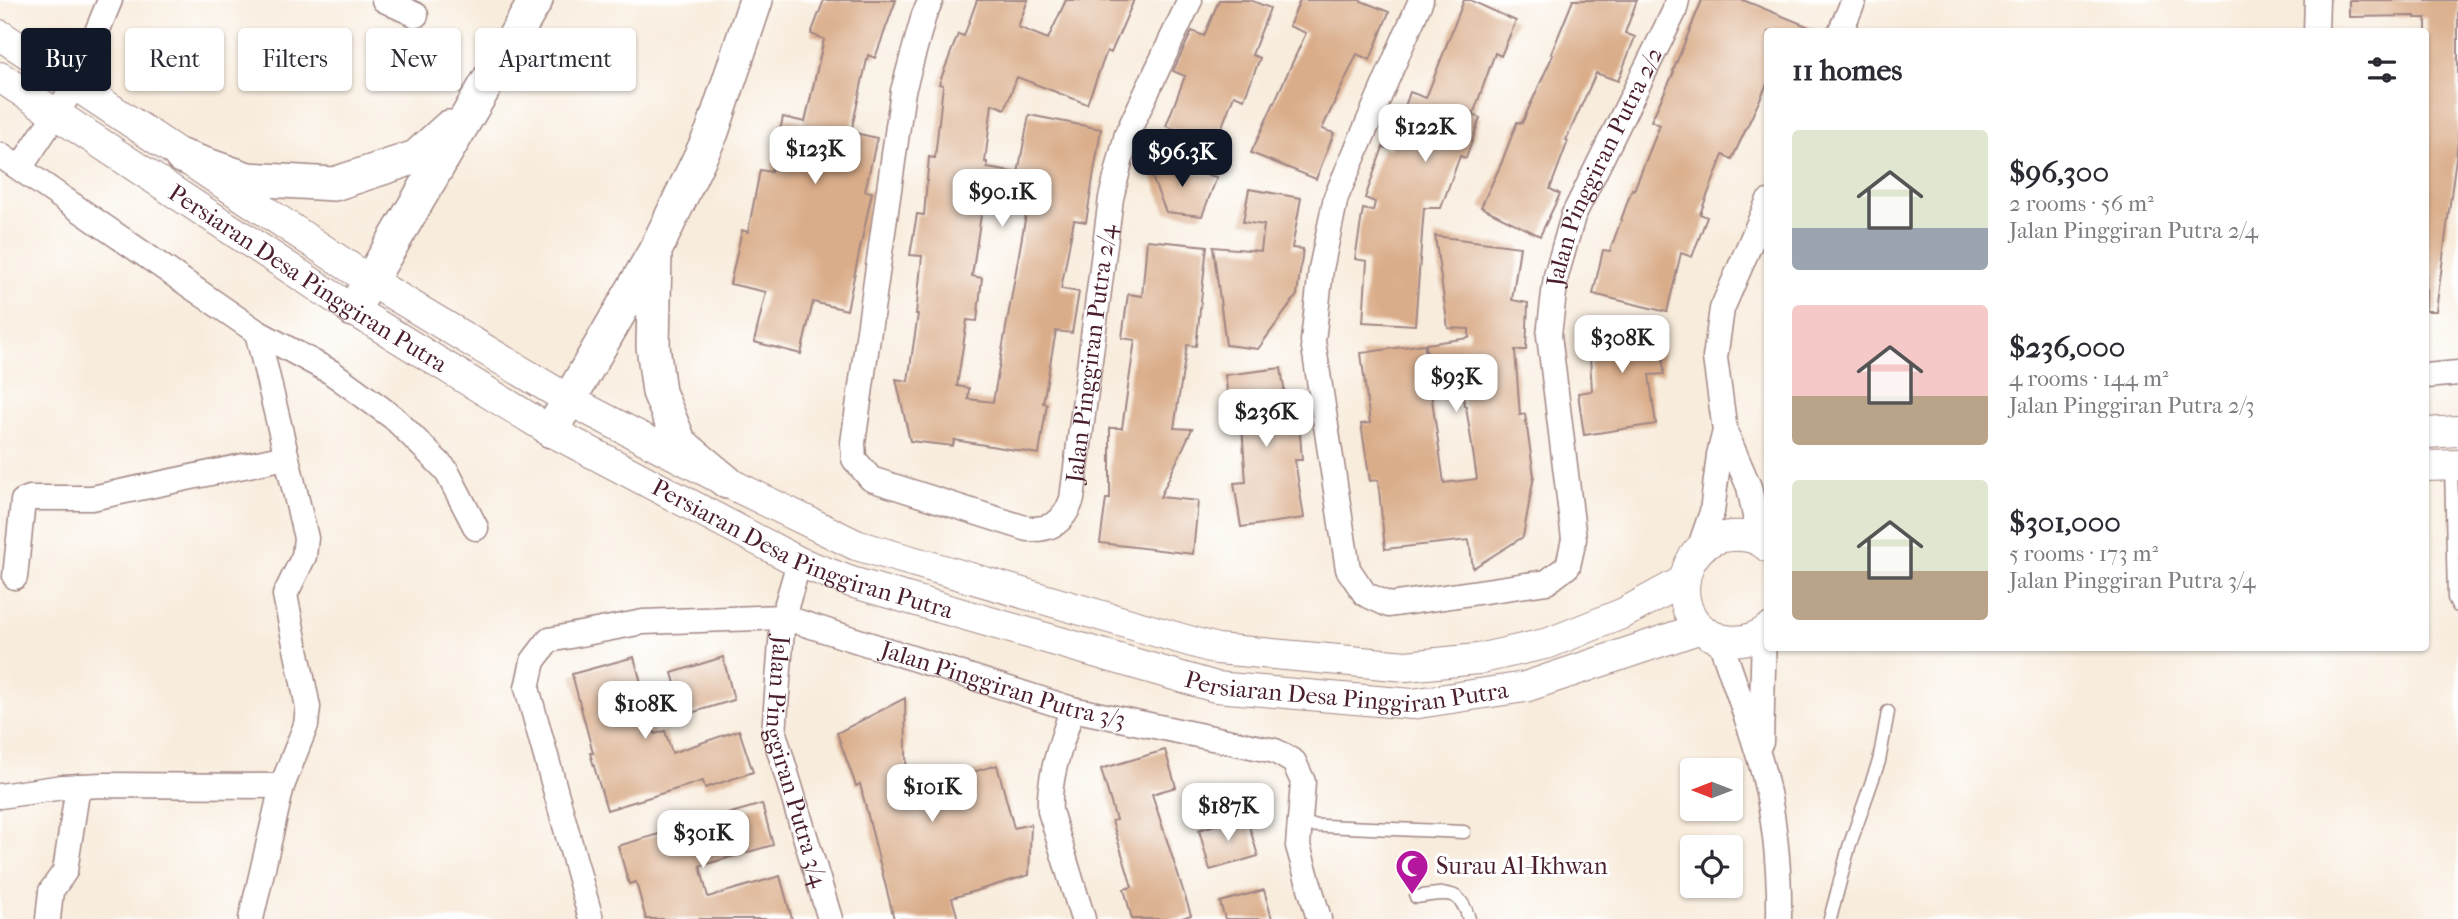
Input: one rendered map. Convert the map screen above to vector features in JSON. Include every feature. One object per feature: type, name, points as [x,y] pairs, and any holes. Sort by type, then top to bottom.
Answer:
[{"type":"main road","points":[[353,310],[536,0]]},
{"type":"main road","points":[[551,431],[655,251],[712,132],[756,0]]},
{"type":"main road","points":[[181,156],[248,179],[334,184],[416,157],[479,99]]},
{"type":"main road","points":[[655,251],[653,346],[659,392],[680,443],[727,482]]},
{"type":"street","points":[[98,28],[110,0]]},
{"type":"street","points":[[384,0],[416,15]]},
{"type":"street","name":"Jalan Pinggiran Putra 2/4","points":[[931,0],[924,15],[903,92],[853,443],[854,459],[871,479],[1028,528],[1044,529],[1057,524],[1067,514],[1072,499],[1114,185],[1127,134],[1190,0]]},
{"type":"street","name":"Jalan Pinggiran Putra 2/2","points":[[1421,0],[1336,197],[1321,269],[1313,341],[1348,569],[1365,594],[1389,605],[1547,582],[1568,566],[1574,539],[1549,335],[1556,276],[1573,216],[1674,12],[1677,0]]},
{"type":"street","points":[[1842,28],[1854,0]]},
{"type":"street","points":[[2316,28],[2317,0]]},
{"type":"street","name":"Persiaran Desa Pinggiran Putra","points":[[0,35],[21,49]]},
{"type":"street","name":"Persiaran Desa Pinggiran Putra","points":[[0,77],[353,310],[551,431],[799,562],[851,582],[1216,687],[1412,704],[1525,687],[1710,633],[1735,641],[1750,639],[1764,632]]},
{"type":"street","points":[[71,91],[56,114],[10,162],[257,332],[331,372],[394,418],[446,470],[476,528]]},
{"type":"street","name":"Persiaran Desa Pinggiran Putra","points":[[84,91],[369,280],[569,400],[856,545],[1217,649],[1406,666],[1478,659],[1549,643],[1624,613],[1683,581]]},
{"type":"street","points":[[1764,211],[1722,309],[1715,358],[1726,431],[1749,486],[1764,543]]},
{"type":"street","points":[[251,919],[282,786],[306,724],[308,707],[285,595],[307,546],[257,332]]},
{"type":"street","points":[[2429,376],[2458,373]]},
{"type":"street","points":[[1726,431],[1719,455],[1712,512],[1699,549],[1688,564],[1683,581],[1686,607],[1710,633],[1760,760],[1774,832],[1779,919]]},
{"type":"street","points":[[2429,433],[2458,432]]},
{"type":"street","points":[[15,577],[23,501],[30,498],[92,498],[286,457]]},
{"type":"street","points":[[1699,549],[1712,540],[1726,536],[1741,535],[1764,543]]},
{"type":"street","name":"Jalan Pinggiran Putra 3/4","points":[[799,562],[783,617],[774,733],[830,919]]},
{"type":"street","name":"Jalan Pinggiran Putra 3/3","points":[[591,919],[527,688],[533,661],[550,640],[643,622],[783,617],[1072,709],[1275,751],[1294,762],[1303,782],[1298,846],[1319,919]]},
{"type":"street","points":[[1760,760],[1765,651]]},
{"type":"street","points":[[1072,709],[1049,797],[1050,811],[1083,919]]},
{"type":"street","points":[[0,796],[78,786],[282,786]]},
{"type":"street","points":[[48,919],[51,891],[65,871],[78,786]]},
{"type":"lane","points":[[2445,466],[2454,598],[2458,606]]},
{"type":"lane","points":[[1830,919],[1849,847],[1879,761],[1888,712]]},
{"type":"lane","points":[[1300,825],[1464,832]]},
{"type":"lane","points":[[1416,897],[1455,895],[1464,902],[1469,919]]},
{"type":"building","points":[[824,0],[896,0],[875,58],[868,55],[851,132],[877,138],[865,191],[872,192],[847,310],[813,302],[801,354],[754,342],[766,292],[730,284],[742,230],[748,232],[760,170],[771,172],[783,117],[805,122],[824,39],[811,34]]},
{"type":"building","points":[[977,0],[1028,0],[1018,27],[1048,39],[1066,0],[1134,0],[1111,53],[1107,51],[1087,104],[1017,77],[1005,109],[992,104],[985,162],[987,168],[1018,173],[1029,115],[1101,129],[1086,222],[1074,220],[1061,289],[1079,292],[1072,333],[1056,331],[1043,403],[1047,404],[1039,454],[954,440],[953,446],[910,441],[896,379],[908,381],[918,314],[922,256],[910,255],[917,214],[924,215],[929,157],[935,158],[943,85],[939,84],[958,34],[964,36]],"holes":[[[982,208],[1026,214],[993,402],[968,399],[969,388],[957,386],[967,320],[977,321],[982,278],[972,276]]]},
{"type":"building","points":[[1219,0],[1250,0],[1270,8],[1252,55],[1260,58],[1244,99],[1234,95],[1215,145],[1166,126],[1185,76],[1173,71],[1192,31],[1204,36]]},
{"type":"building","points":[[1300,0],[1359,0],[1389,12],[1370,60],[1357,54],[1322,129],[1334,133],[1316,179],[1251,153],[1306,33],[1289,26]]},
{"type":"building","points":[[1464,0],[1470,0],[1516,21],[1501,56],[1495,53],[1473,115],[1480,118],[1466,158],[1460,156],[1441,208],[1424,208],[1415,325],[1363,322],[1367,261],[1355,259],[1363,209],[1373,211],[1375,202],[1365,198],[1383,147],[1390,149],[1410,92],[1426,98]]},
{"type":"building","points":[[1573,0],[1637,0],[1625,33],[1635,37],[1618,81],[1596,73],[1566,140],[1568,141],[1550,189],[1560,194],[1540,236],[1481,207],[1517,122],[1522,123],[1553,55],[1551,54]]},
{"type":"building","points":[[1702,0],[1743,0],[1812,28],[1764,28],[1764,91],[1732,159],[1723,155],[1700,214],[1707,217],[1692,257],[1681,253],[1667,312],[1593,294],[1603,250],[1610,251],[1632,189],[1634,190],[1660,125],[1651,121]]},
{"type":"building","points":[[2349,0],[2458,0],[2458,142],[2436,311],[2429,311],[2429,28],[2426,28],[2426,18],[2415,16],[2349,17]]},
{"type":"building","points":[[1146,162],[1217,177],[1202,216],[1166,212]]},
{"type":"building","points":[[1249,189],[1301,198],[1292,248],[1303,249],[1297,295],[1258,349],[1226,345],[1213,247],[1261,251],[1264,225],[1243,222]]},
{"type":"building","points":[[1435,236],[1520,247],[1512,300],[1528,303],[1526,350],[1515,350],[1520,415],[1525,414],[1534,476],[1523,537],[1473,568],[1469,540],[1385,549],[1378,480],[1370,481],[1361,424],[1370,423],[1361,353],[1424,344],[1444,483],[1477,479],[1464,406],[1460,354],[1427,357],[1426,344],[1469,338],[1469,329],[1448,328]]},
{"type":"building","points":[[1147,240],[1207,246],[1196,346],[1187,345],[1174,428],[1192,429],[1160,497],[1198,501],[1193,554],[1100,543],[1106,499],[1110,499],[1110,428],[1122,428],[1135,340],[1122,338],[1128,294],[1142,296]]},
{"type":"building","points":[[1660,318],[1664,374],[1649,375],[1656,424],[1584,435],[1578,393],[1592,391],[1588,323]]},
{"type":"building","points":[[1281,368],[1289,422],[1299,421],[1302,460],[1295,460],[1304,518],[1241,527],[1234,483],[1246,482],[1241,412],[1230,413],[1225,375]]},
{"type":"building","points":[[634,657],[655,734],[665,731],[672,753],[739,730],[753,772],[705,788],[703,781],[607,810],[590,753],[593,753],[572,674]]},
{"type":"building","points":[[723,657],[734,700],[684,715],[672,673]]},
{"type":"building","points":[[905,698],[907,800],[947,789],[945,780],[997,765],[1014,828],[1031,824],[1029,875],[952,898],[958,919],[894,919],[860,784],[856,786],[837,733]]},
{"type":"building","points":[[1165,750],[1176,787],[1152,794],[1191,915],[1179,919],[1132,919],[1124,889],[1132,887],[1112,821],[1116,820],[1101,769]]},
{"type":"building","points":[[762,804],[773,845],[700,866],[708,897],[780,876],[792,919],[646,919],[636,882],[629,884],[618,846]]},
{"type":"building","points":[[1246,815],[1258,856],[1210,870],[1199,830]]},
{"type":"building","points":[[1264,890],[1272,919],[1225,919],[1220,902]]},
{"type":"place","name":"Surau Al-Ikhwan","points":[[1412,896]]}]
